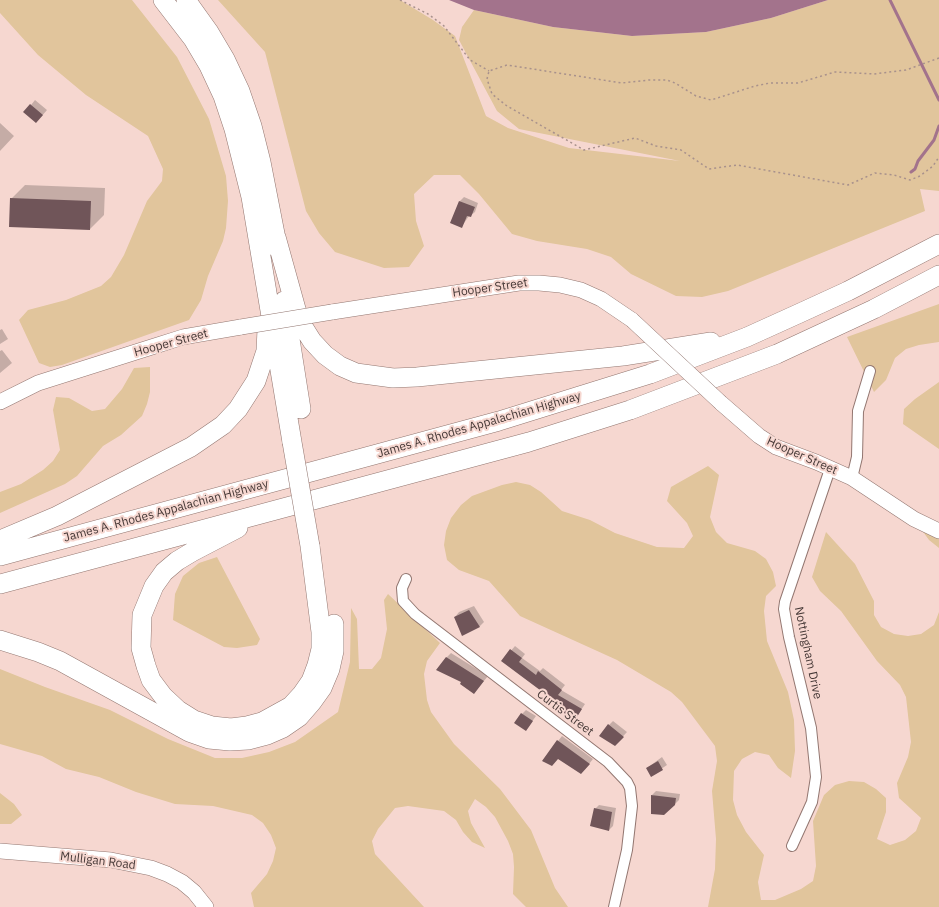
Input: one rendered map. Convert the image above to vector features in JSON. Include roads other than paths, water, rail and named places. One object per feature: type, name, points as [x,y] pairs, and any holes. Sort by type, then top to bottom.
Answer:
[{"type":"highway","points":[[163,0],[197,46],[209,66],[230,116],[247,178],[265,283],[299,440]]},
{"type":"highway","points":[[186,0],[209,32],[240,91],[252,126],[276,237],[296,310],[312,341],[325,355],[340,366],[356,373],[372,376],[393,378],[418,377],[589,360],[654,352],[747,337]]},
{"type":"highway","points":[[0,640],[38,652],[60,661],[189,732],[209,739],[230,741],[248,740],[267,735],[283,728],[298,717],[312,702],[322,688],[330,669],[334,651],[334,631],[316,545],[299,440],[276,237]]},
{"type":"highway","name":"James A. Rhodes Appalachian Highway","points":[[0,556],[507,419],[650,374],[747,337],[848,291],[939,244]]},
{"type":"highway","points":[[0,584],[528,442],[679,393],[770,357],[939,275]]},
{"type":"highway","points":[[0,540],[57,516],[191,447],[223,425],[249,395],[262,364],[267,336],[265,283]]},
{"type":"highway","points":[[276,509],[177,561],[161,577],[147,600],[142,615],[140,632],[146,666],[151,680],[163,696],[178,710],[194,720],[212,726],[231,728],[247,726],[277,716],[291,706],[302,694],[311,681],[321,649],[316,545]]},
{"type":"street","name":"Hooper Street","points":[[0,402],[13,394],[42,382],[158,345],[209,332],[519,283],[540,282],[581,290],[601,298],[632,320],[720,403],[759,436],[776,447],[852,478],[914,519],[939,531]]},
{"type":"street","points":[[852,478],[857,457],[858,412],[870,371]]},
{"type":"street","name":"Nottingham Drive","points":[[792,846],[812,802],[815,770],[811,728],[789,637],[784,602],[791,586],[830,469]]},
{"type":"street","name":"Curtis Street","points":[[406,579],[402,588],[403,601],[415,614],[608,762],[627,782],[630,788],[632,806],[627,850],[614,907]]},
{"type":"street","name":"Mulligan Road","points":[[0,851],[111,860],[151,868],[182,882],[194,892],[206,907]]},
{"type":"waterway","points":[[890,0],[939,100]]},
{"type":"waterway","points":[[911,172],[915,169],[918,161],[934,140],[939,126]]}]
